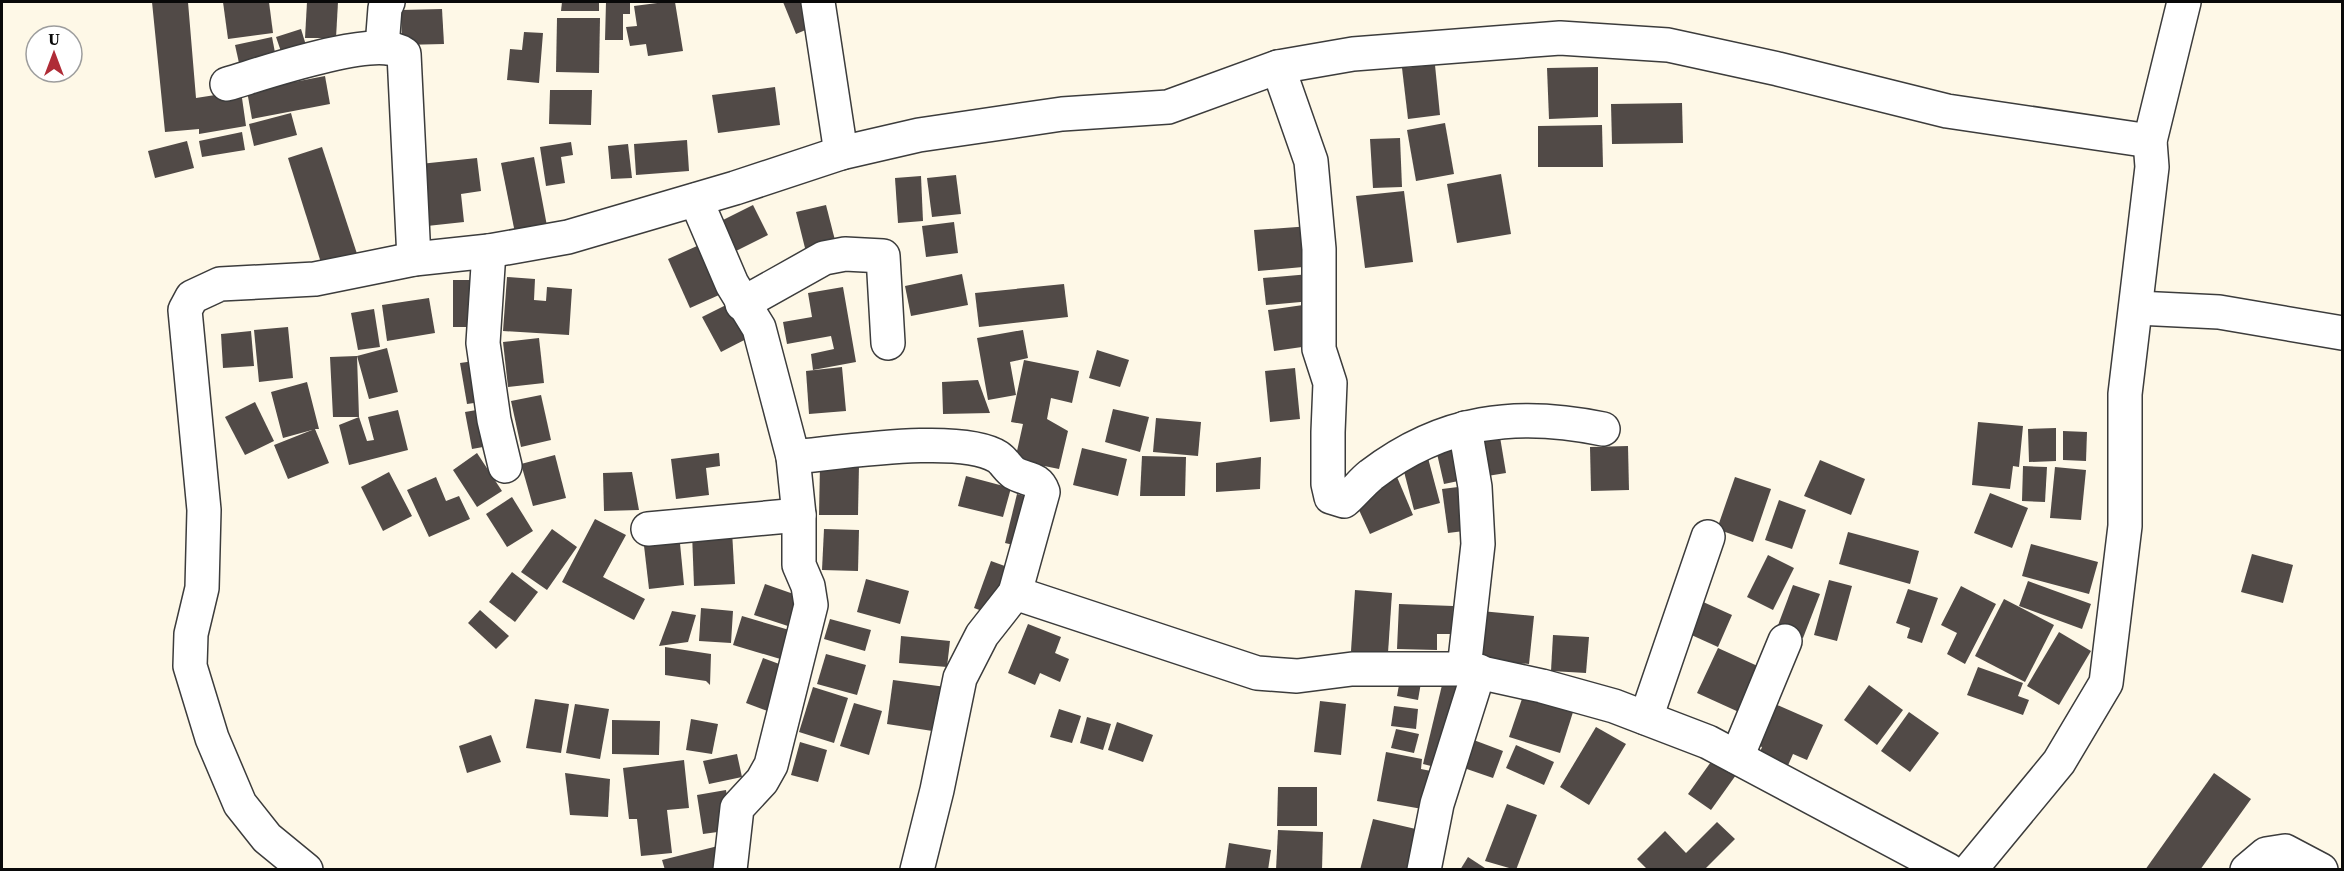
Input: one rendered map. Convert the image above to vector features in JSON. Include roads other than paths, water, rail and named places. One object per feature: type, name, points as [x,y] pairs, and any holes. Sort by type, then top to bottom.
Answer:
[{"type":"street","points":[[382,47],[385,9],[388,2]]},
{"type":"street","points":[[818,2],[841,153]]},
{"type":"street","points":[[1984,864],[2059,762],[2106,684],[2125,526],[2125,394],[2137,308],[2152,166],[2150,141],[2184,2]]},
{"type":"street","points":[[306,870],[267,838],[240,804],[212,738],[190,666],[191,634],[202,588],[204,510],[185,310],[192,297],[220,284],[315,279],[414,258],[489,251],[568,237],[696,200],[841,153],[919,135],[1062,114],[1168,107],[1278,67],[1353,54],[1560,38],[1668,45],[1778,69],[1947,111],[2150,141]]},
{"type":"street","points":[[226,84],[335,53],[382,47],[397,49],[404,54],[414,258]]},
{"type":"street","points":[[1278,67],[1311,161],[1318,249],[1318,349],[1330,383],[1328,484],[1331,497],[1344,501],[1369,476],[1403,453],[1465,428],[1521,419],[1563,420],[1603,429]]},
{"type":"street","points":[[696,200],[742,304],[759,328],[793,457],[799,515],[799,565],[808,586],[811,605],[771,765],[762,781],[737,808],[730,870]]},
{"type":"street","points":[[489,251],[483,343],[494,420],[505,466]]},
{"type":"street","points":[[742,304],[824,258],[845,254],[883,256],[888,343]]},
{"type":"street","points":[[2137,308],[2219,312],[2343,333]]},
{"type":"street","points":[[1424,870],[1437,804],[1471,670],[1478,544],[1475,486],[1465,428]]},
{"type":"street","points":[[793,457],[919,444],[978,449],[997,457],[1015,473],[1036,481],[1043,492],[1015,593],[982,635],[960,678],[938,790],[917,870]]},
{"type":"street","points":[[648,529],[799,515]]},
{"type":"street","points":[[1646,718],[1708,537]]},
{"type":"street","points":[[1015,593],[1257,673],[1297,676],[1352,669],[1428,667],[1471,670],[1563,692],[1646,718],[1708,742],[1948,870]]},
{"type":"street","points":[[1737,757],[1785,641]]},
{"type":"street","points":[[2247,870],[2266,854],[2285,851],[2321,870]]}]
